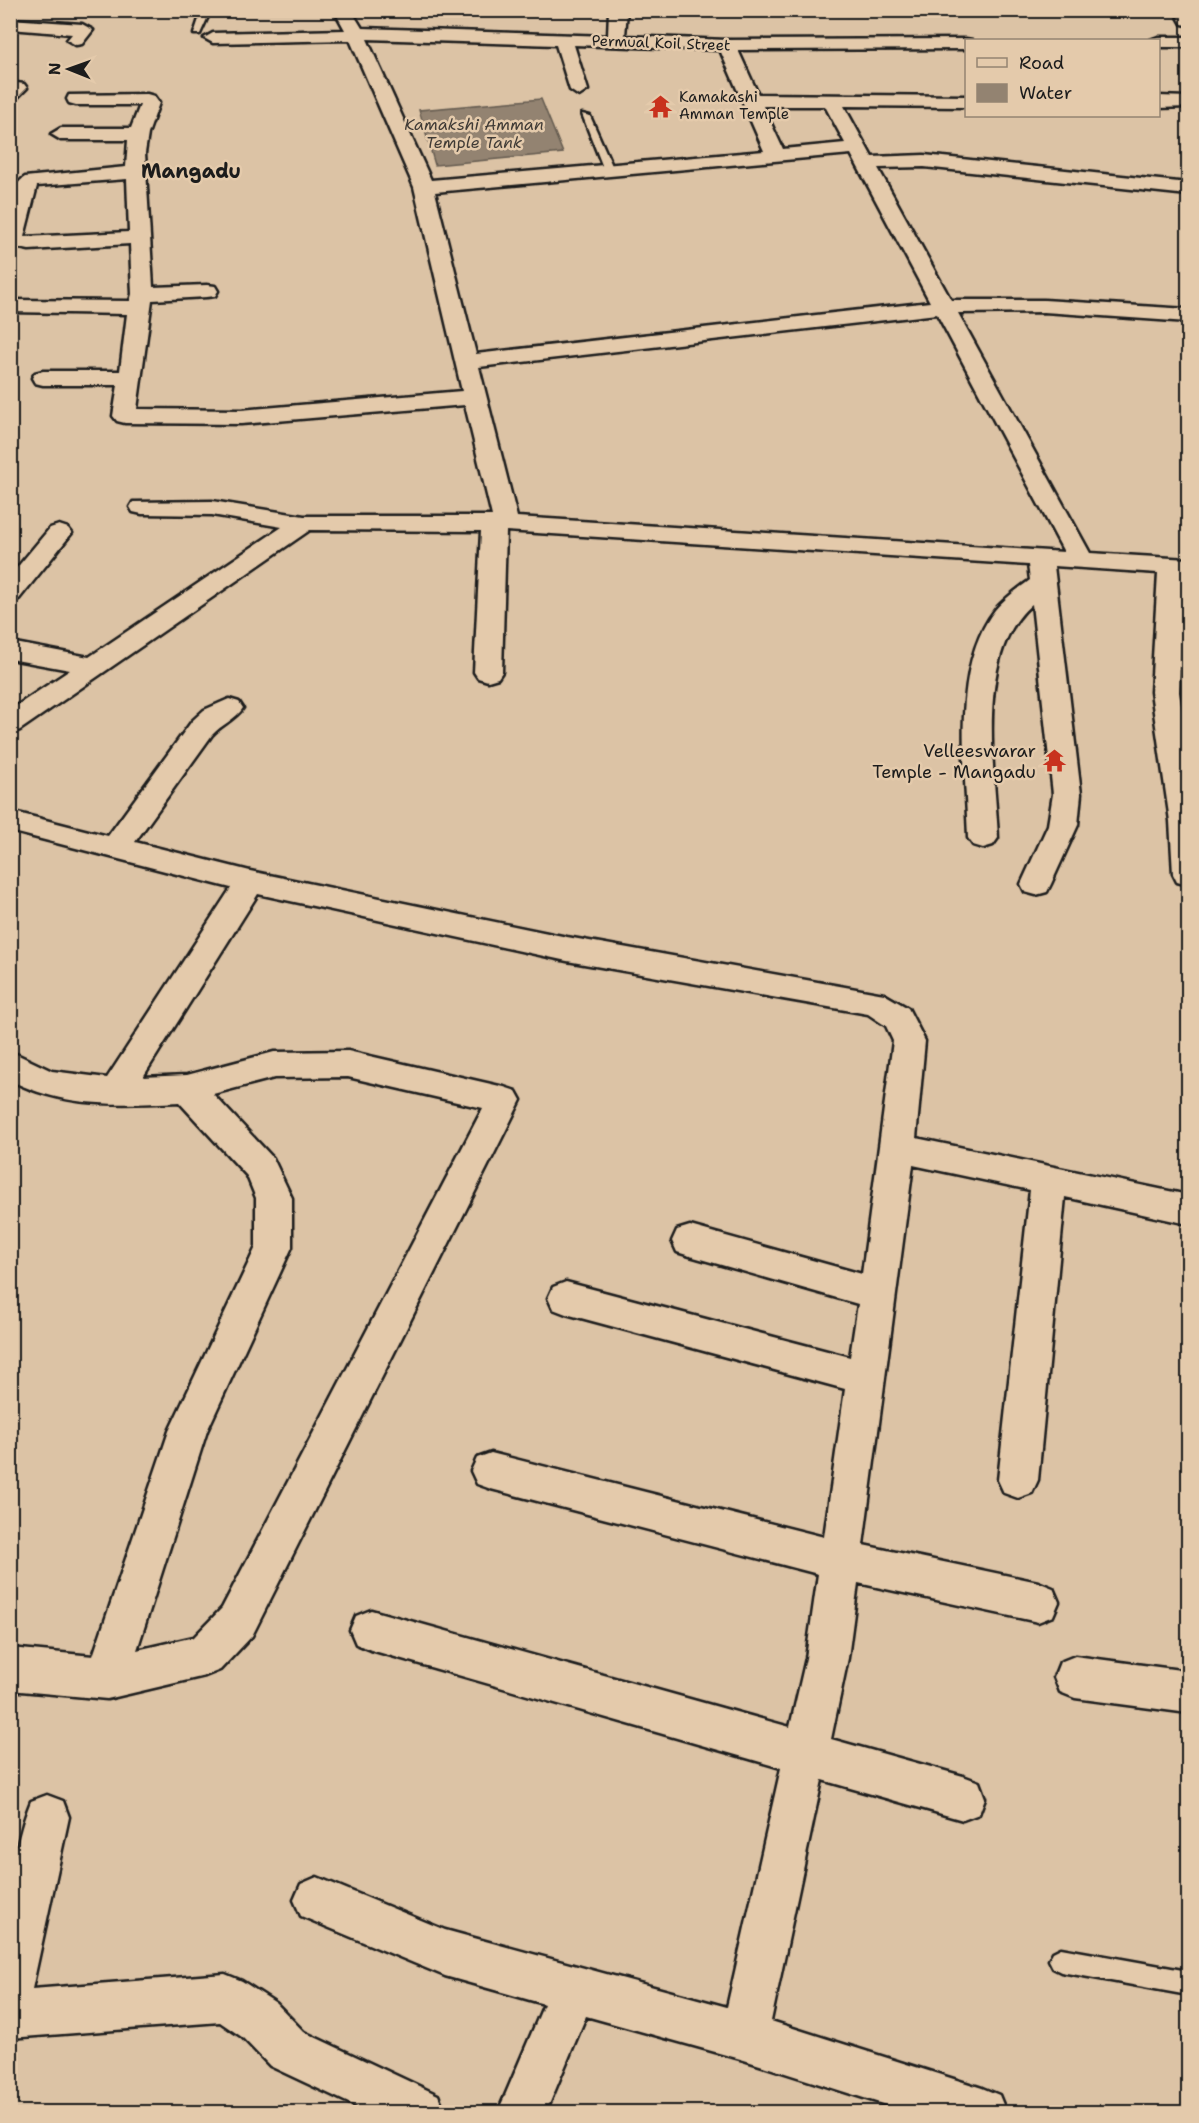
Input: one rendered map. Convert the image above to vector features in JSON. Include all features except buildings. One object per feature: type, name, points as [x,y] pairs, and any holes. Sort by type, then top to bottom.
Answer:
[{"type":"street","points":[[342,10],[357,34],[424,187],[474,397],[500,525],[488,672]]},
{"type":"street","points":[[616,42],[618,10]]},
{"type":"street","points":[[1182,10],[1188,20]]},
{"type":"street","points":[[10,24],[84,30],[76,40]]},
{"type":"street","name":"Permual Koil Street","points":[[205,35],[357,34],[727,45],[965,44]]},
{"type":"street","points":[[563,40],[579,90]]},
{"type":"street","points":[[1160,42],[1188,42]]},
{"type":"street","points":[[727,45],[776,155]]},
{"type":"street","points":[[10,87],[18,88],[10,94]]},
{"type":"street","points":[[76,99],[147,100],[150,103],[138,134],[135,172],[141,237],[141,301],[125,416],[241,417],[474,397]]},
{"type":"street","points":[[751,100],[965,101]]},
{"type":"street","points":[[832,101],[1081,560]]},
{"type":"street","points":[[1160,102],[1188,102]]},
{"type":"street","points":[[61,134],[138,134]]},
{"type":"street","points":[[424,187],[776,155],[862,156],[924,161],[1188,189]]},
{"type":"street","points":[[135,172],[32,181],[26,185],[14,236],[15,241],[29,244],[141,237]]},
{"type":"street","points":[[11,308],[141,301],[207,291]]},
{"type":"street","points":[[465,362],[944,307],[1044,306],[1188,315]]},
{"type":"street","points":[[43,378],[130,378]]},
{"type":"street","points":[[142,507],[221,509],[304,523],[500,525],[1042,570],[1081,560],[1180,567],[1177,693],[1187,821],[1188,874]]},
{"type":"street","points":[[10,724],[304,523]]},
{"type":"street","points":[[10,593],[59,533]]},
{"type":"street","points":[[983,838],[981,674],[990,643],[1003,618],[1042,570]]},
{"type":"street","points":[[1036,884],[1064,825],[1067,794],[1042,570]]},
{"type":"street","points":[[10,650],[96,667]]},
{"type":"street","points":[[115,848],[202,728],[214,716],[229,708]]},
{"type":"street","points":[[10,821],[250,882],[567,949],[873,1003],[893,1011],[904,1024],[909,1041],[898,1148],[827,1658],[744,2036]]},
{"type":"street","points":[[116,1092],[250,882]]},
{"type":"street","points":[[10,1064],[46,1083],[116,1092],[187,1088],[274,1065],[348,1064],[504,1100],[237,1622],[205,1655],[107,1678],[10,1669]]},
{"type":"street","points":[[107,1678],[188,1431],[274,1247],[274,1198],[261,1167],[187,1088]]},
{"type":"street","points":[[898,1148],[1188,1209]]},
{"type":"street","points":[[1018,1480],[1049,1180]]},
{"type":"street","points":[[690,1241],[877,1294]]},
{"type":"street","points":[[566,1298],[865,1377]]},
{"type":"street","points":[[491,1471],[840,1560],[1038,1602]]},
{"type":"street","points":[[371,1630],[963,1798]]},
{"type":"street","points":[[1075,1677],[1188,1692]]},
{"type":"street","points":[[10,1985],[47,1817]]},
{"type":"street","points":[[317,1900],[445,1953],[744,2036],[982,2112]]},
{"type":"street","points":[[522,2112],[574,1989]]},
{"type":"street","points":[[10,2014],[225,1998],[259,2020],[287,2049],[421,2112]]},
{"type":"lane","points":[[205,35],[207,10]]},
{"type":"lane","points":[[585,116],[609,170]]},
{"type":"lane","points":[[1061,1960],[1188,1983]]},
{"type":"water","name":"Kamakshi Amman Temple Tank","points":[[541,99],[563,153],[435,165],[419,110]]},
{"type":"place","name":"Kamakashi Amman Temple","points":[[661,106]]},
{"type":"place","name":"Velleeswarar Temple - Mangadu","points":[[1054,761]]},
{"type":"district","name":"Mangadu","points":[[191,171]]}]
